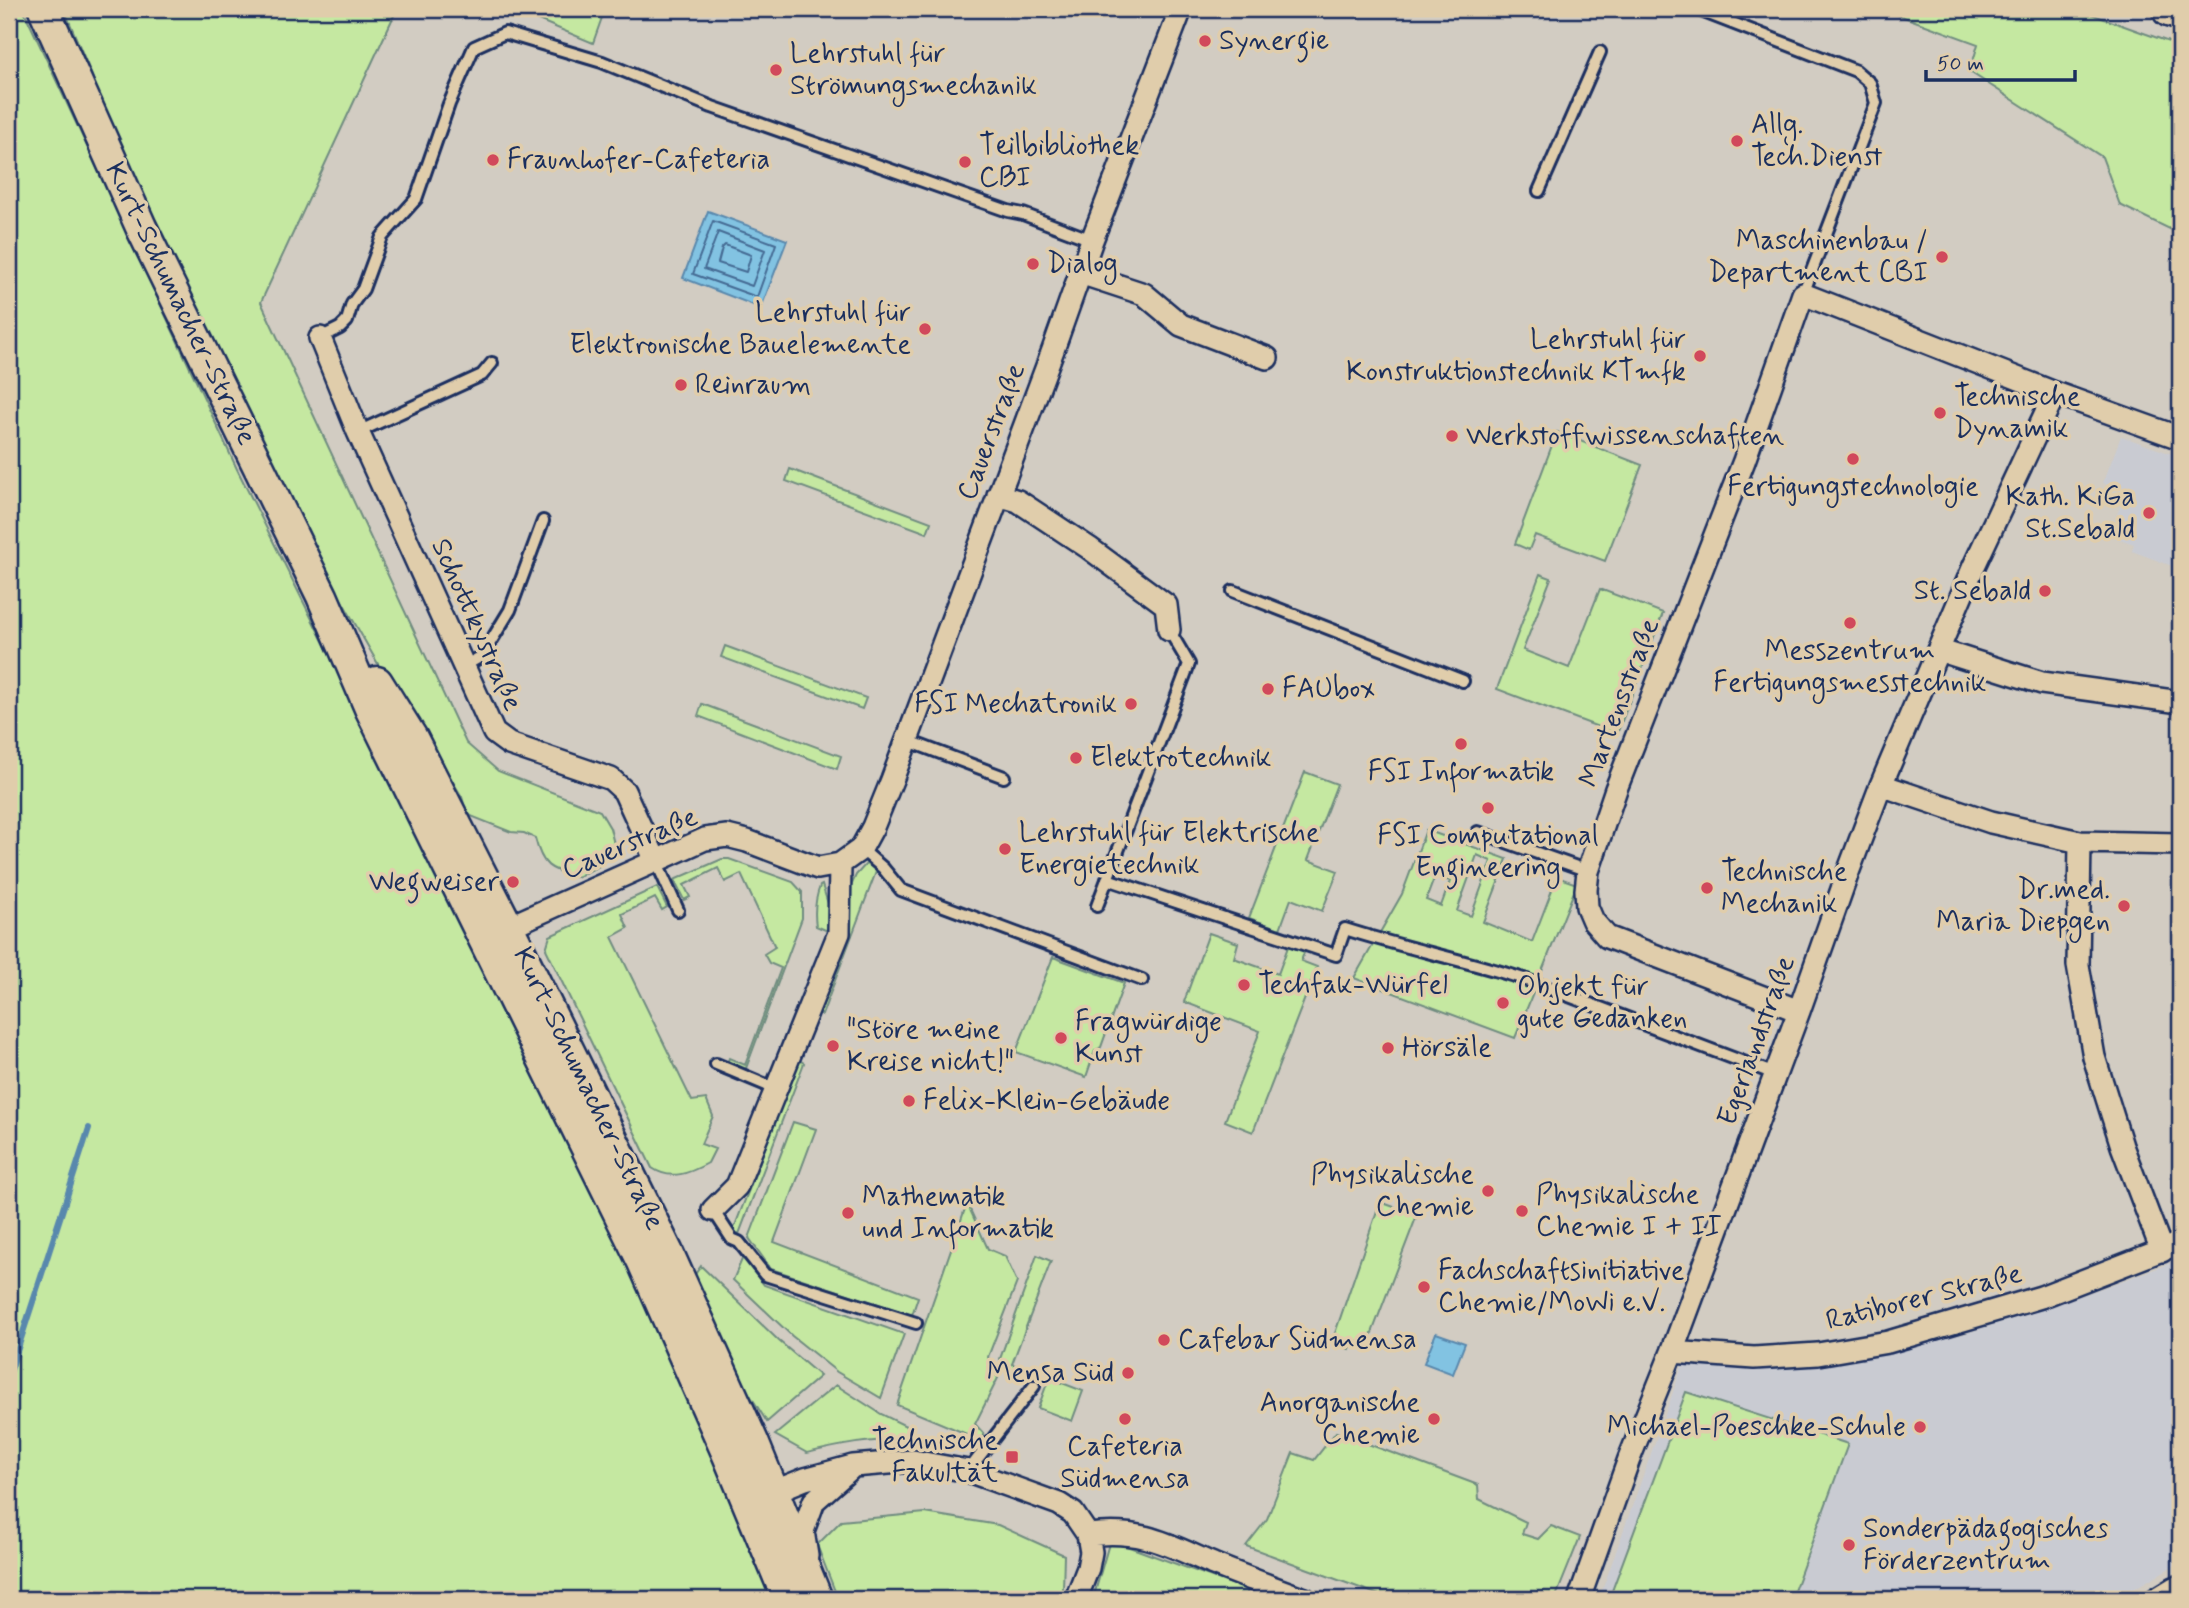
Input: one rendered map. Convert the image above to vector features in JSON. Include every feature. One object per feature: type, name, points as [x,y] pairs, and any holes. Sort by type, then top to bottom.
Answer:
[{"type":"highway","points":[[2170,9],[2180,12]]},
{"type":"main road","name":"Kurt-Schumacher-Straße","points":[[44,9],[141,227],[322,596],[370,708],[496,933],[667,1251],[761,1497],[806,1595]]},
{"type":"street","name":"Cauerstraße","points":[[496,933],[705,839],[727,836],[747,841],[818,868],[839,864],[861,849],[879,813],[1181,9]]},
{"type":"street","points":[[1080,273],[1144,294],[1181,325],[1267,358]]},
{"type":"street","points":[[1803,294],[2055,393],[2180,438]]},
{"type":"street","name":"Martensstraße","points":[[1799,1011],[1607,937],[1593,921],[1587,907],[1586,890],[1588,871],[1620,779],[1744,461],[1803,294]]},
{"type":"street","name":"Schottkystraße","points":[[320,338],[358,432],[494,733],[509,744],[611,779],[624,791],[656,861]]},
{"type":"street","name":"Egerlandstraße","points":[[1579,1599],[1881,785],[1973,568],[2055,393]]},
{"type":"street","points":[[998,495],[1018,501],[1089,548],[1166,605],[1169,630]]},
{"type":"street","points":[[1938,650],[2042,683],[2180,702]]},
{"type":"street","points":[[1881,785],[1991,822],[2080,842],[2180,844]]},
{"type":"street","points":[[2080,842],[2078,965],[2094,1057],[2122,1146],[2171,1247]]},
{"type":"street","points":[[713,1210],[737,1186],[839,933],[839,864]]},
{"type":"street","name":"Ratiborer Straße","points":[[1672,1352],[1754,1358],[1818,1354],[1888,1342],[2041,1297],[2171,1247]]},
{"type":"street","points":[[761,1497],[805,1479],[853,1466],[914,1461],[968,1471],[1059,1504],[1073,1513],[1088,1535],[1091,1552],[1076,1599]]},
{"type":"street","points":[[806,1595],[803,1531],[814,1501],[853,1466]]},
{"type":"street","points":[[1088,1535],[1131,1533],[1166,1543],[1305,1599]]},
{"type":"street","points":[[2156,1599],[2180,1586]]},
{"type":"lane","points":[[1696,9],[1856,71],[1870,83],[1876,103],[1803,294]]},
{"type":"lane","points":[[320,338],[340,328],[346,321],[352,304],[363,289],[382,237],[416,199],[449,104],[474,47],[505,33],[601,62],[712,107],[1093,240]]},
{"type":"lane","points":[[1539,191],[1600,52]]},
{"type":"lane","points":[[358,432],[482,375],[492,363]]},
{"type":"lane","points":[[464,666],[482,656],[510,610],[543,521]]},
{"type":"lane","points":[[1233,591],[1463,681]]},
{"type":"lane","points":[[1097,906],[1189,664],[1169,630]]},
{"type":"lane","points":[[906,740],[1004,777]]},
{"type":"lane","points":[[1478,832],[1588,871]]},
{"type":"lane","points":[[861,849],[883,868],[901,890],[1142,980]]},
{"type":"lane","points":[[656,861],[678,909]]},
{"type":"lane","points":[[1107,879],[1336,955],[1345,929],[1398,946],[1489,968],[1775,1074]]},
{"type":"lane","points":[[716,1064],[776,1089]]},
{"type":"lane","points":[[713,1210],[733,1239],[739,1242],[765,1275],[916,1322]]},
{"type":"lane","points":[[968,1471],[1034,1386]]},
{"type":"shaded area","name":"Kath. KiGa St.Sebald","points":[[2121,436],[2180,457],[2180,569],[2132,551],[2134,544],[2109,535],[2126,492],[2103,483]]},
{"type":"shaded area","name":"Michael-Poeschke-Schule","points":[[2180,1260],[2180,1562],[2116,1599],[1599,1599],[1683,1364],[1758,1364],[1885,1352],[1963,1334],[2035,1312]]},
{"type":"green space","points":[[9,9],[23,9],[237,469],[554,1104],[682,1384],[771,1599],[9,1599]]},
{"type":"green space","points":[[64,9],[397,9],[261,302],[466,743],[498,771],[600,811],[610,828],[614,844],[599,866],[577,877],[560,872],[544,861],[535,838],[524,833],[511,832],[471,816],[466,811],[462,797],[390,685],[329,578],[113,141],[92,76]]},
{"type":"green space","points":[[512,9],[605,9],[593,43]]},
{"type":"green space","points":[[1882,9],[2077,9],[2180,46],[2180,234],[2120,205],[2102,157],[1970,72],[1978,44]]},
{"type":"green space","points":[[1557,432],[1642,465],[1605,561],[1535,535],[1529,550],[1515,544]]},
{"type":"green space","points":[[790,469],[931,522],[927,533],[786,481]]},
{"type":"green space","points":[[1540,574],[1551,578],[1523,650],[1569,668],[1600,589],[1663,613],[1617,734],[1497,689]]},
{"type":"green space","points":[[725,646],[866,698],[862,709],[721,657]]},
{"type":"green space","points":[[702,704],[841,756],[837,769],[698,716]]},
{"type":"green space","points":[[1305,772],[1337,784],[1308,860],[1338,871],[1322,911],[1291,899],[1280,929],[1249,918]]},
{"type":"green space","points":[[1426,830],[1507,859],[1483,922],[1532,942],[1557,877],[1577,884],[1515,1038],[1354,978],[1402,894]],"holes":[[[1477,855],[1491,861],[1471,916],[1457,911]],[[1435,876],[1450,881],[1441,906],[1426,900]]]},
{"type":"green space","points":[[722,859],[729,859],[793,882],[802,892],[802,918],[745,1071],[727,1064],[729,1058],[745,1065],[781,968],[769,963],[764,954],[775,947],[741,874],[725,882],[718,868],[684,885],[690,897],[684,900],[674,880]]},
{"type":"green space","points":[[866,864],[877,869],[822,1015],[817,1013],[851,917],[851,886]]},
{"type":"green space","points":[[822,885],[830,910],[828,931],[816,926],[816,901]]},
{"type":"green space","points":[[657,887],[667,907],[662,910],[655,898],[622,914],[628,928],[612,937],[692,1101],[706,1099],[713,1116],[701,1144],[715,1149],[708,1163],[673,1175],[652,1168],[546,949],[550,936]]},
{"type":"green space","points":[[1209,933],[1238,943],[1234,958],[1278,974],[1289,944],[1305,950],[1301,961],[1317,967],[1253,1132],[1225,1121],[1260,1031],[1184,1002]]},
{"type":"green space","points":[[1053,957],[1124,983],[1101,1047],[1095,1051],[1086,1077],[1016,1052]]},
{"type":"green space","points":[[799,1060],[804,1063],[739,1234],[733,1231]]},
{"type":"green space","points":[[793,1122],[816,1129],[774,1242],[918,1297],[912,1315],[771,1269],[749,1238]]},
{"type":"green space","points":[[1380,1202],[1417,1215],[1367,1346],[1353,1340],[1349,1349],[1332,1342]]},
{"type":"green space","points":[[967,1203],[988,1249],[1005,1256],[1017,1282],[988,1357],[998,1378],[975,1424],[984,1434],[981,1440],[897,1405]]},
{"type":"green space","points":[[1037,1255],[1051,1261],[1012,1364],[1029,1371],[1026,1378],[1006,1371],[1000,1359]]},
{"type":"green space","points":[[743,1257],[764,1285],[904,1334],[881,1398],[837,1372],[792,1336],[733,1280]]},
{"type":"green space","points":[[701,1266],[779,1341],[820,1376],[767,1422],[731,1365],[690,1281]]},
{"type":"green space","points":[[1049,1378],[1083,1391],[1072,1421],[1038,1408]]},
{"type":"green space","points":[[836,1385],[881,1414],[910,1428],[905,1440],[856,1443],[807,1453],[775,1435]]},
{"type":"green space","points":[[1686,1392],[1848,1444],[1791,1599],[1609,1599]]},
{"type":"green space","points":[[1336,1432],[1478,1485],[1479,1499],[1526,1522],[1522,1534],[1538,1539],[1551,1526],[1580,1537],[1555,1599],[1390,1599],[1246,1546],[1267,1519],[1293,1453],[1314,1460]]},
{"type":"green space","points":[[925,1513],[998,1525],[1064,1555],[1063,1590],[1060,1599],[838,1599],[817,1545],[841,1521]]},
{"type":"green space","points":[[1110,1540],[1248,1590],[1245,1599],[1093,1599]]},
{"type":"water","points":[[708,211],[787,240],[761,308],[683,278]]},
{"type":"water","points":[[1436,1333],[1465,1343],[1453,1374],[1424,1363]]},
{"type":"waterway","points":[[9,1376],[89,1128]]},
{"type":"place","name":"Synergie","points":[[1205,41]]},
{"type":"place","name":"Lehrstuhl für Strömungsmechanik","points":[[776,70]]},
{"type":"place","name":"Allg. Tech.Dienst","points":[[1737,141]]},
{"type":"place","name":"Fraunhofer-Cafeteria","points":[[493,160]]},
{"type":"place","name":"Teilbibliothek CBI","points":[[965,162]]},
{"type":"place","name":"Maschinenbau / Department CBI","points":[[1942,257]]},
{"type":"place","name":"Dialog","points":[[1033,264]]},
{"type":"place","name":"Lehrstuhl für Elektronische Bauelemente","points":[[925,329]]},
{"type":"place","name":"Lehrstuhl für Konstruktionstechnik KTmfk","points":[[1700,356]]},
{"type":"place","name":"Reinraum","points":[[681,385]]},
{"type":"place","name":"Technische Dynamik","points":[[1940,413]]},
{"type":"place","name":"Werkstoffwissenschaften","points":[[1452,436]]},
{"type":"place","name":"Fertigungstechnologie","points":[[1853,459]]},
{"type":"place","name":"Kath. KiGa St.Sebald","points":[[2149,513]]},
{"type":"place","name":"St. Sebald","points":[[2045,591]]},
{"type":"place","name":"Messzentrum Fertigungsmesstechnik","points":[[1850,623]]},
{"type":"place","name":"FAUbox","points":[[1268,689]]},
{"type":"place","name":"FSI Mechatronik","points":[[1131,704]]},
{"type":"place","name":"FSI Informatik","points":[[1461,744]]},
{"type":"place","name":"Elektrotechnik","points":[[1076,758]]},
{"type":"place","name":"FSI Computational Engineering","points":[[1488,808]]},
{"type":"place","name":"Lehrstuhl für Elektrische Energietechnik","points":[[1005,849]]},
{"type":"place","name":"Wegweiser","points":[[513,882]]},
{"type":"place","name":"Technische Mechanik","points":[[1707,888]]},
{"type":"place","name":"Dr.med. Maria Diepgen","points":[[2124,906]]},
{"type":"place","name":"Techfak-Würfel","points":[[1244,985]]},
{"type":"place","name":"Objekt für gute Gedanken","points":[[1503,1003]]},
{"type":"place","name":"Fragwürdige Kunst","points":[[1061,1038]]},
{"type":"place","name":"\"Störe meine Kreise nicht!\"","points":[[833,1046]]},
{"type":"place","name":"Hörsäle","points":[[1388,1048]]},
{"type":"place","name":"Felix-Klein-Gebäude","points":[[909,1101]]},
{"type":"place","name":"Physikalische Chemie","points":[[1488,1191]]},
{"type":"place","name":"Physikalische Chemie I + II","points":[[1522,1211]]},
{"type":"place","name":"Mathematik und Informatik","points":[[848,1213]]},
{"type":"place","name":"Fachschaftsinitiative Chemie/MoWi e.V.","points":[[1424,1287]]},
{"type":"place","name":"Cafebar Südmensa","points":[[1164,1340]]},
{"type":"place","name":"Mensa Süd","points":[[1128,1373]]},
{"type":"place","name":"Cafeteria Südmensa","points":[[1125,1419]]},
{"type":"place","name":"Anorganische Chemie","points":[[1434,1419]]},
{"type":"place","name":"Michael-Poeschke-Schule","points":[[1920,1427]]},
{"type":"place","name":"Technische Fakultät","points":[[1012,1457]]},
{"type":"place","name":"Sonderpädagogisches Förderzentrum","points":[[1849,1545]]}]
